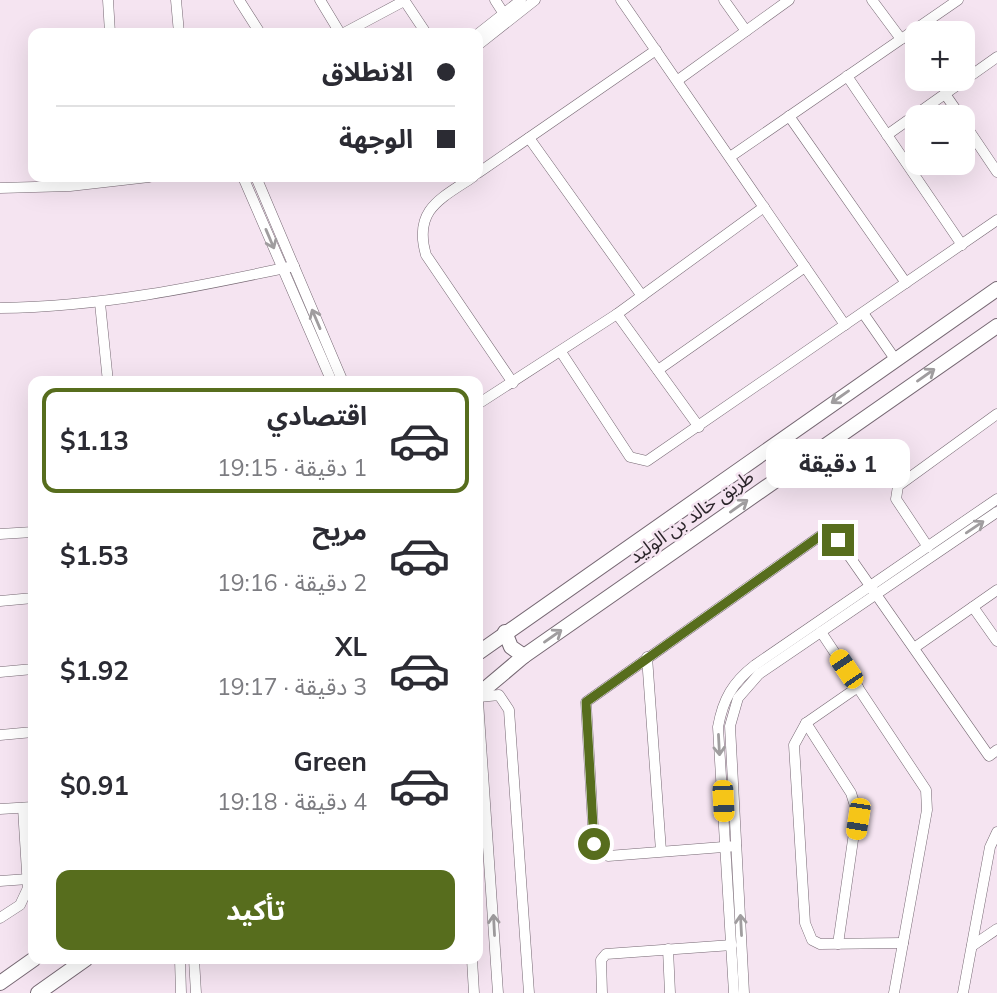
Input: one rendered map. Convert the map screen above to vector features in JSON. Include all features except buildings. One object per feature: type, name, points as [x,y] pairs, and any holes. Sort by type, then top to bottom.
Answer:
[{"type":"street","points":[[108,0],[110,28]]},
{"type":"street","points":[[176,0],[179,28]]},
{"type":"street","points":[[239,0],[257,28]]},
{"type":"street","points":[[320,0],[339,28]]},
{"type":"street","points":[[351,28],[404,0],[423,28]]},
{"type":"street","points":[[495,0],[504,14]]},
{"type":"street","points":[[483,30],[521,0]]},
{"type":"street","points":[[483,41],[535,0]]},
{"type":"street","points":[[621,0],[845,325]]},
{"type":"street","points":[[724,0],[746,31]]},
{"type":"street","points":[[678,80],[789,0]]},
{"type":"street","points":[[872,0],[901,39]]},
{"type":"street","points":[[730,157],[958,0]]},
{"type":"street","points":[[483,170],[656,50]]},
{"type":"street","points":[[887,135],[997,57]]},
{"type":"street","points":[[847,76],[962,244]]},
{"type":"street","points":[[945,94],[952,105]]},
{"type":"street","points":[[789,116],[906,283]]},
{"type":"street","points":[[530,138],[642,296]]},
{"type":"street","points":[[975,139],[997,172]]},
{"type":"street","points":[[0,182],[28,181]]},
{"type":"street","points":[[0,188],[105,182]]},
{"type":"street","points":[[245,182],[339,376]]},
{"type":"street","points":[[258,182],[330,376]]},
{"type":"street","points":[[466,182],[432,206],[423,221],[421,238],[426,256],[513,383]]},
{"type":"street","points":[[483,401],[617,314],[764,207]]},
{"type":"street","points":[[561,352],[629,457],[635,460],[653,459],[997,220]]},
{"type":"street","points":[[658,370],[805,267]]},
{"type":"street","points":[[0,308],[100,303],[150,296],[288,268]]},
{"type":"street","name":"طريق خالد بن الوليد","points":[[483,649],[997,289]]},
{"type":"street","points":[[100,303],[107,376]]},
{"type":"street","points":[[863,313],[895,359]]},
{"type":"street","points":[[617,314],[699,427]]},
{"type":"street","name":"طريق خالد بن الوليد","points":[[483,692],[524,656],[997,326]]},
{"type":"street","points":[[928,547],[897,499],[898,485],[997,414]]},
{"type":"street","points":[[912,564],[928,547],[997,499]]},
{"type":"street","points":[[744,993],[719,727],[729,692],[740,677],[755,666],[997,512]]},
{"type":"street","points":[[0,534],[28,532]]},
{"type":"street","points":[[731,847],[608,856],[597,852],[588,776],[586,702],[820,536],[829,535],[838,540],[989,756],[997,750]]},
{"type":"street","points":[[734,993],[732,713],[750,682],[821,632],[874,590]]},
{"type":"street","points":[[914,648],[997,590]]},
{"type":"street","points":[[0,601],[28,598]]},
{"type":"street","points":[[973,607],[997,641]]},
{"type":"street","points":[[505,632],[511,647],[524,656]]},
{"type":"street","points":[[821,632],[920,777],[928,798],[894,993]]},
{"type":"street","points":[[647,657],[661,852]]},
{"type":"street","points":[[0,672],[28,669]]},
{"type":"street","points":[[858,687],[806,723],[794,745],[805,923],[812,940],[820,944],[903,943]]},
{"type":"street","points":[[483,695],[499,695],[509,710],[529,993]]},
{"type":"street","points":[[806,723],[851,793],[857,812],[838,944]]},
{"type":"street","points":[[0,735],[28,732]]},
{"type":"street","points":[[483,758],[498,993]]},
{"type":"street","points":[[0,809],[28,807],[28,879],[0,881]]},
{"type":"street","points":[[963,993],[990,847],[997,832]]},
{"type":"street","points":[[0,918],[20,905],[28,890]]},
{"type":"street","points":[[972,946],[997,929]]},
{"type":"street","points":[[602,993],[603,956],[732,945]]},
{"type":"street","points":[[668,949],[670,993]]},
{"type":"street","points":[[0,983],[28,963]]},
{"type":"street","points":[[38,993],[79,964]]},
{"type":"street","points":[[180,964],[181,993]]},
{"type":"street","points":[[194,964],[196,993]]},
{"type":"street","points":[[472,964],[474,993]]},
{"type":"street","points":[[181,981],[195,981]]},
{"type":"route","points":[[594,844],[584,712],[586,702],[820,536],[829,535],[838,540]]}]
